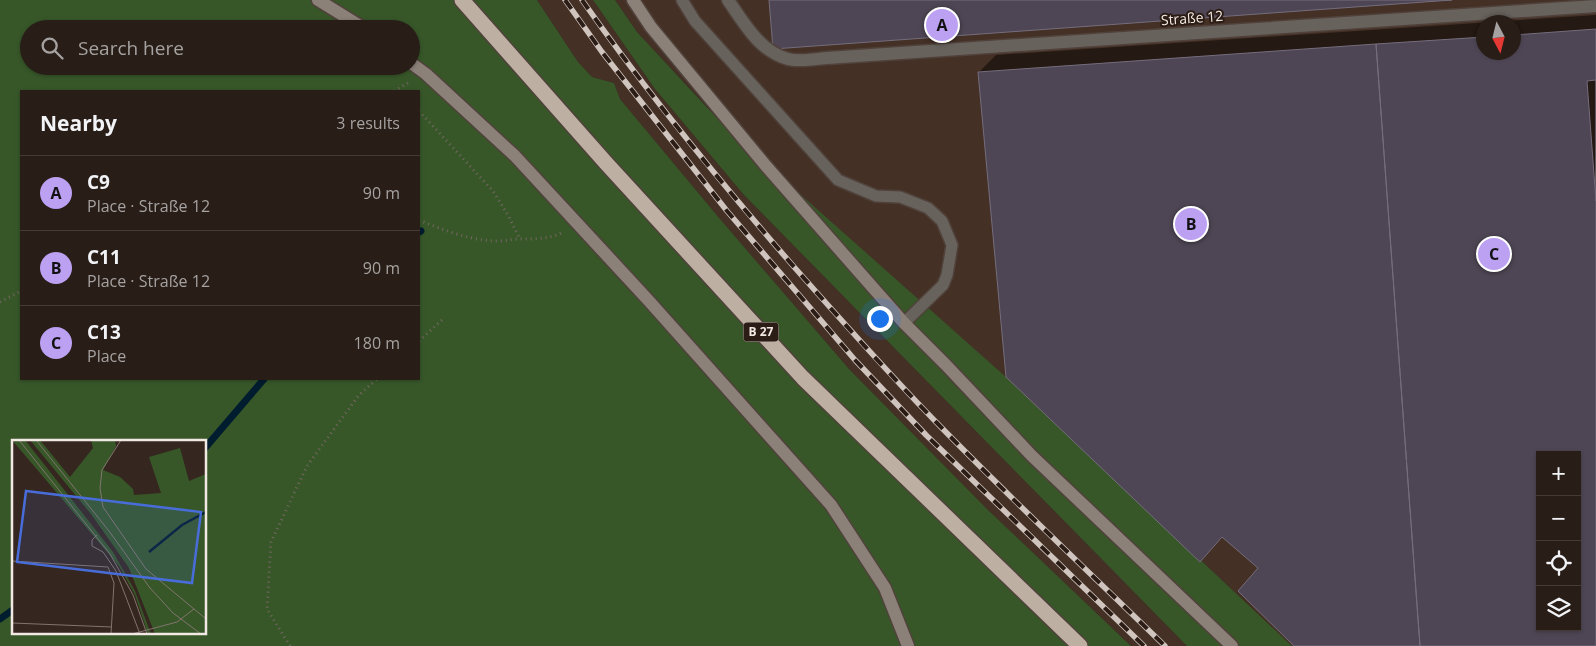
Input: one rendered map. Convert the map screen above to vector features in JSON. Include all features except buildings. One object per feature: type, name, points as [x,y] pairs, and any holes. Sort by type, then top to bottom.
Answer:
[{"type":"highway","name":"B 27","points":[[462,0],[606,163],[803,378],[1080,646]]},
{"type":"main road","points":[[318,0],[350,20]]},
{"type":"main road","points":[[633,0],[651,27],[766,166],[904,323],[1032,456],[1232,646]]},
{"type":"main road","points":[[420,69],[515,156],[649,301],[831,505],[885,588],[908,646]]},
{"type":"street","name":"Straße 12","points":[[728,0],[758,41],[772,53],[789,59],[837,58],[1596,6]]},
{"type":"lane","points":[[682,0],[695,21],[838,180],[876,196],[900,197],[928,208],[942,221],[952,245],[948,275],[944,284],[904,323]]},
{"type":"path","points":[[420,113],[493,191],[520,239]]},
{"type":"path","points":[[420,220],[439,229],[497,241],[539,240],[561,233],[575,222]]},
{"type":"path","points":[[0,302],[20,292]]},
{"type":"path","points":[[420,340],[442,320]]},
{"type":"path","points":[[290,646],[267,609],[271,542],[307,466],[359,395],[376,380]]},
{"type":"shaded area","points":[[537,0],[593,0],[655,89],[744,195],[1187,646],[1131,646],[987,509],[849,369],[620,99],[614,83],[592,77],[578,62]]},
{"type":"shaded area","points":[[615,0],[1596,0],[1596,646],[1292,646],[1006,377],[782,187],[637,32]]},
{"type":"green space","points":[[0,0],[537,0],[578,62],[592,77],[614,83],[620,99],[849,369],[987,509],[1131,646],[0,646]]},
{"type":"green space","points":[[593,0],[615,0],[637,32],[729,131],[1006,377],[1292,646],[1187,646],[744,195],[655,89]]},
{"type":"waterway","points":[[206,447],[263,380]]},
{"type":"waterway","points":[[0,619],[12,610]]},
{"type":"railway","points":[[565,0],[602,52],[727,211],[855,360],[926,435],[1144,646]]},
{"type":"railway","points":[[582,0],[712,170],[767,236],[900,385],[1165,646]]},
{"type":"place","name":"C9","points":[[942,25]]},
{"type":"place","name":"C11","points":[[1191,224]]},
{"type":"place","name":"C13","points":[[1494,254]]}]
